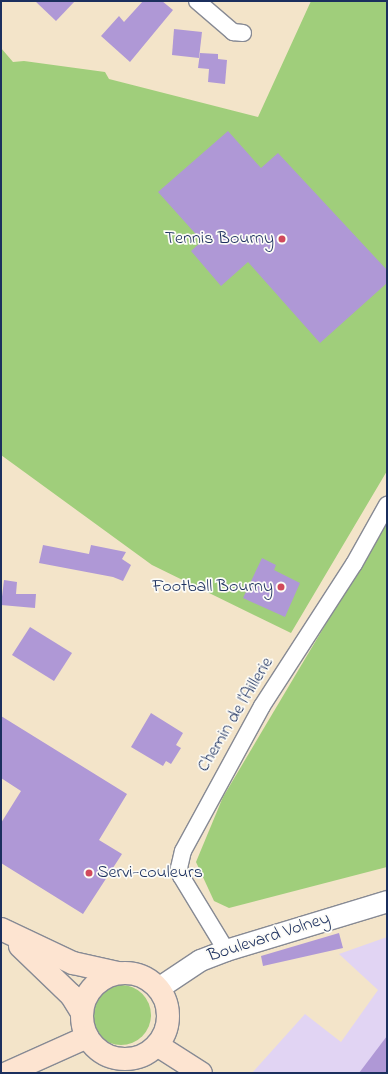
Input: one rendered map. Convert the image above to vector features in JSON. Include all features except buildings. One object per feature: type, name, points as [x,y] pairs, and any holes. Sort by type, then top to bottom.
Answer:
[{"type":"main road","points":[[1,929],[73,963],[118,973],[140,976],[158,988],[164,998],[168,1016],[164,1034],[157,1045],[146,1053],[134,1058],[120,1059],[107,1055],[95,1048],[87,1037],[82,1024],[84,1000],[93,986],[107,976],[118,973]]},
{"type":"main road","points":[[1,929],[61,985],[82,1011]]},
{"type":"main road","points":[[7,1073],[87,1037]]},
{"type":"main road","points":[[157,1045],[201,1073]]},
{"type":"street","points":[[197,1],[233,32],[243,33]]},
{"type":"street","name":"Chemin de l'Aillerie","points":[[226,950],[181,876],[179,868],[182,851],[262,706],[354,564],[387,505]]},
{"type":"street","name":"Boulevard Volney","points":[[158,988],[200,960],[226,950],[387,901]]},
{"type":"shaded area","points":[[387,937],[387,1073],[252,1073],[305,1014],[341,1042],[378,990],[339,954]]},
{"type":"green space","points":[[311,1],[387,1],[387,471],[291,633],[152,565],[1,455],[1,48],[13,62],[24,61],[105,72],[109,79],[258,117]]},
{"type":"green space","points":[[387,521],[387,867],[229,908],[214,901],[196,862],[223,797]]},
{"type":"green space","points":[[121,985],[138,990],[146,998],[151,1015],[146,1032],[138,1040],[121,1045],[104,1040],[96,1032],[91,1015],[96,998],[104,990]]},
{"type":"place","name":"Tennis Bourny","points":[[282,239]]},
{"type":"place","name":"Football Bourny","points":[[281,587]]},
{"type":"place","name":"Servi-couleurs","points":[[89,873]]}]
